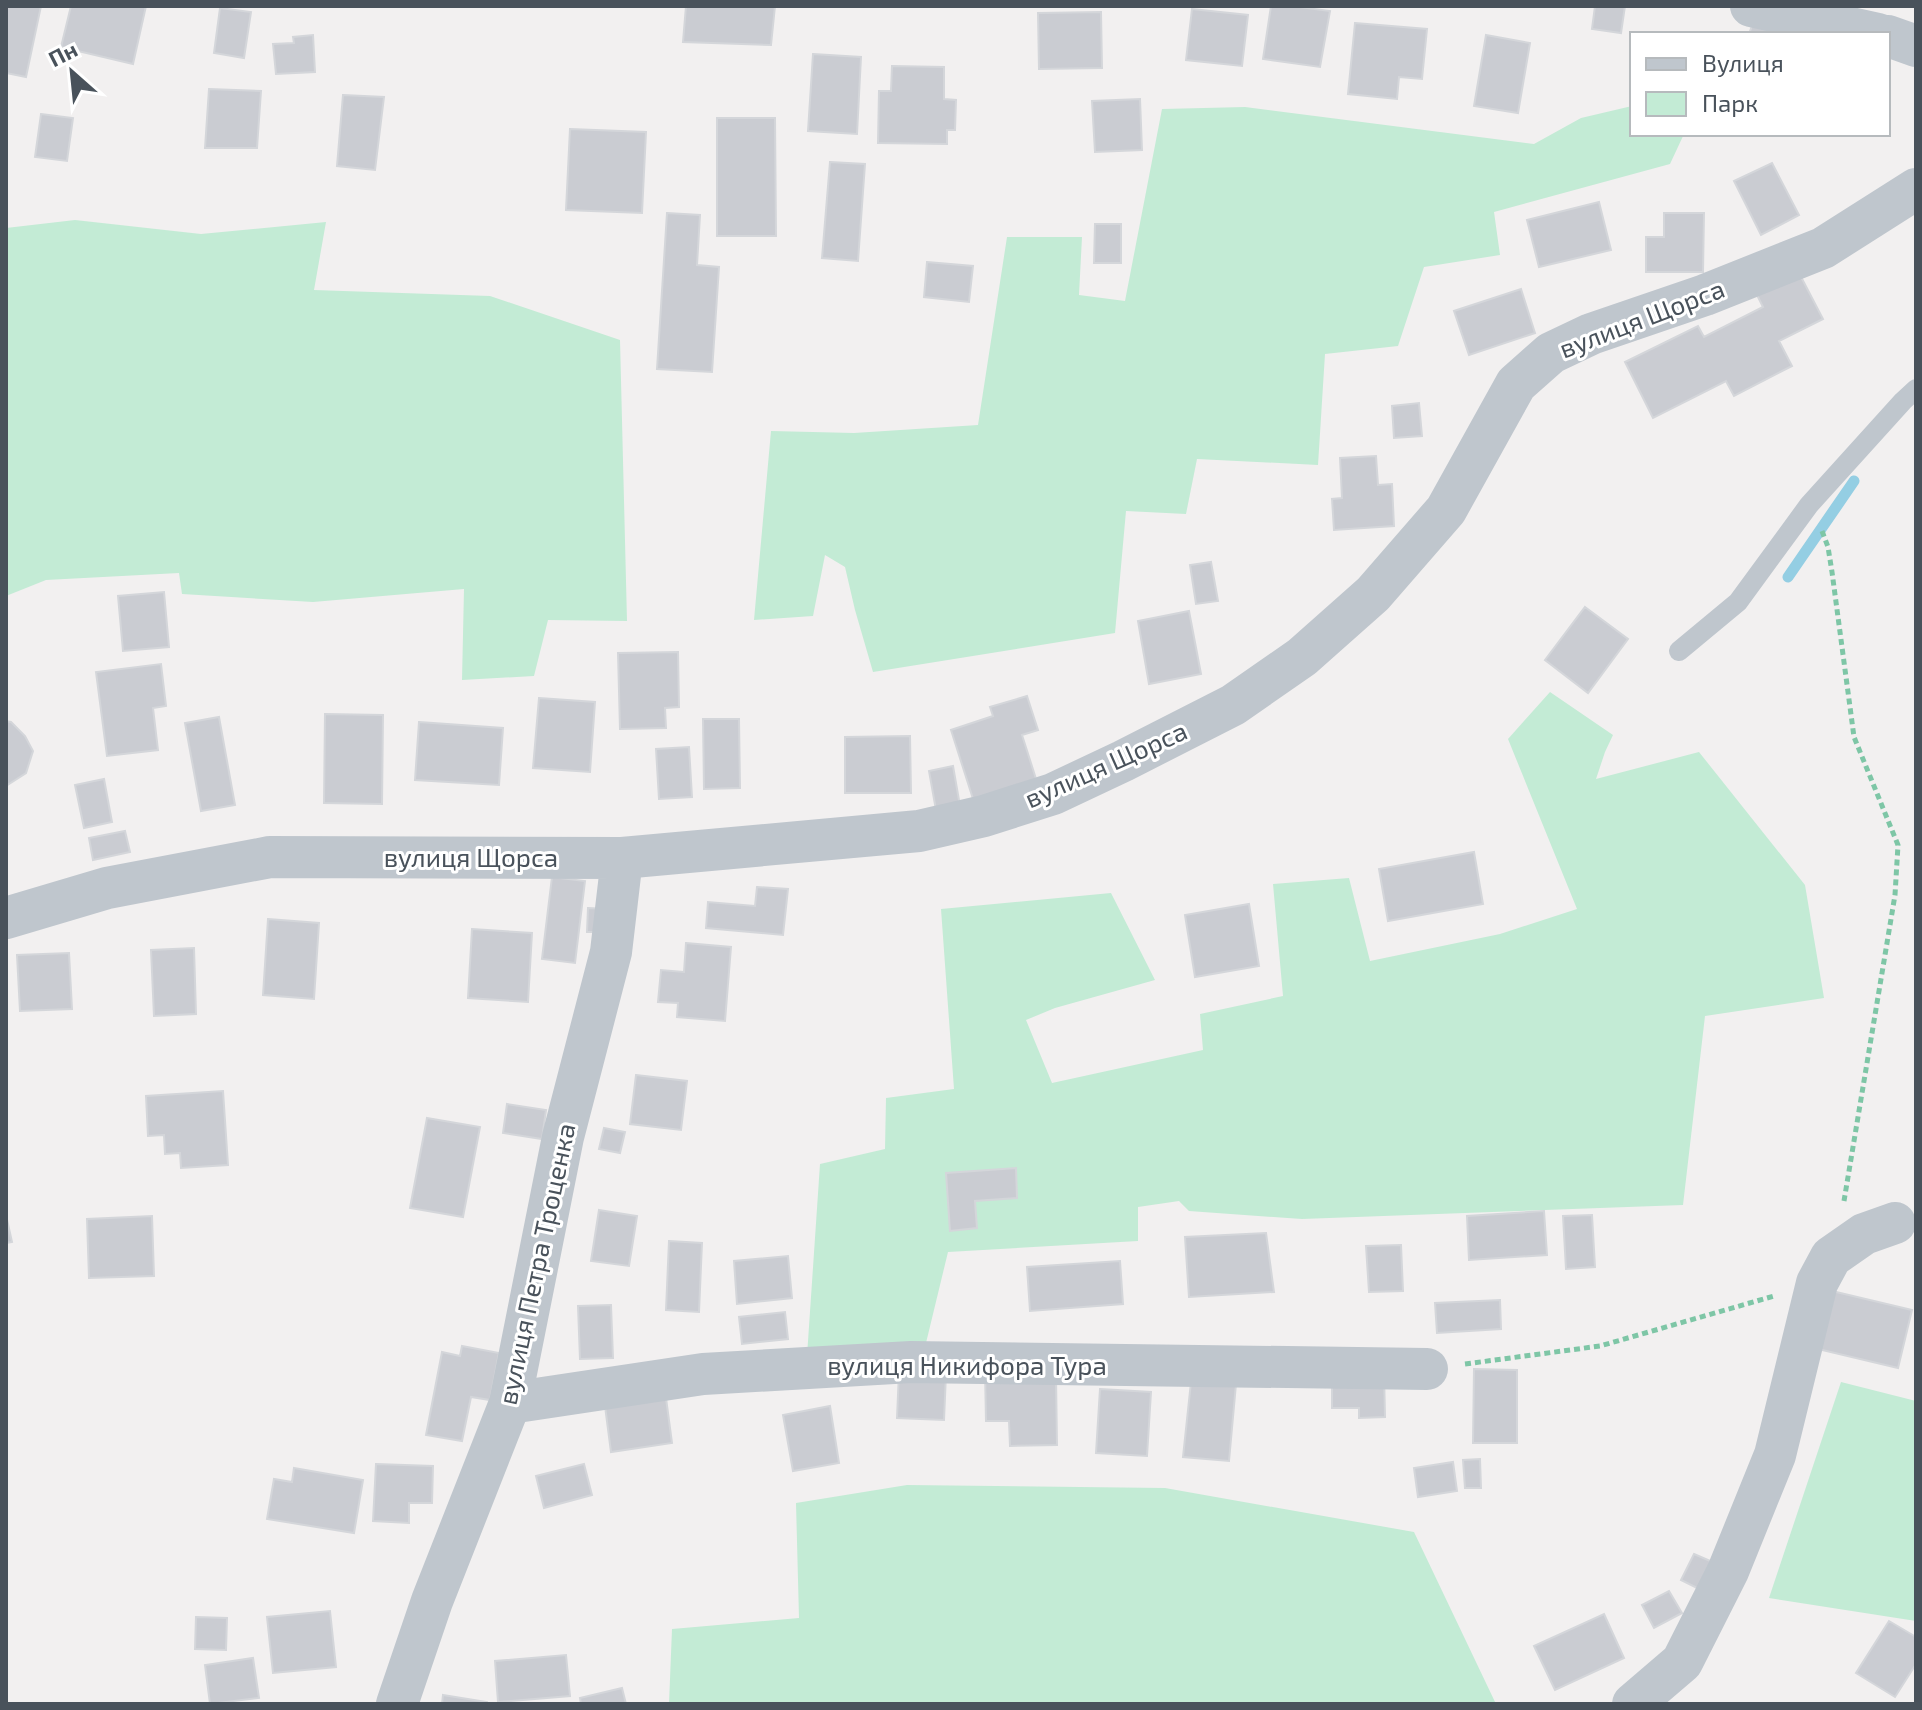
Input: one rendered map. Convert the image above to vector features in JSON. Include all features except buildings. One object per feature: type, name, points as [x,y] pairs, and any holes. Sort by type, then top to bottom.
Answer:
[{"type":"street","points":[[1751,6],[1869,32]]},
{"type":"street","points":[[1890,37],[1916,46]]},
{"type":"street","name":"вулиця Щорса","points":[[6,918],[107,888],[270,857],[622,858],[919,831],[984,816],[1053,794],[1233,705],[1302,657],[1373,594],[1446,510],[1516,384],[1551,353],[1591,334],[1705,295],[1823,248],[1916,189]]},
{"type":"street","name":"вулиця Петра Троценка","points":[[397,1704],[432,1601],[510,1403],[563,1137],[611,952],[622,858]]},
{"type":"street","points":[[1633,1704],[1682,1662],[1728,1571],[1775,1455],[1824,1270],[1864,1234],[1895,1223]]},
{"type":"street","name":"вулиця Никифора Тура","points":[[510,1403],[703,1374],[911,1362],[1427,1369]]},
{"type":"lane","points":[[1679,651],[1738,602],[1809,505],[1916,389]]},
{"type":"path","points":[[1427,1369],[1600,1346],[1824,1270],[1846,1193],[1895,895],[1898,845],[1854,737],[1832,572],[1824,537]]},
{"type":"green space","points":[[1630,106],[1630,136],[1683,136],[1670,164],[1494,212],[1500,255],[1424,267],[1398,346],[1325,354],[1318,465],[1197,459],[1186,514],[1126,511],[1115,633],[873,672],[845,567],[825,555],[813,616],[754,620],[771,431],[854,433],[978,425],[1007,237],[1082,237],[1079,295],[1125,301],[1162,109],[1245,107],[1534,144],[1581,118]]},
{"type":"green space","points":[[75,220],[201,234],[326,222],[314,290],[490,296],[620,340],[627,621],[548,620],[534,676],[462,680],[464,589],[313,602],[182,594],[179,573],[46,580],[6,596],[6,228]]},
{"type":"green space","points":[[1550,692],[1613,735],[1596,779],[1699,752],[1805,885],[1824,998],[1705,1016],[1683,1205],[1302,1219],[1189,1211],[1179,1201],[1138,1207],[1138,1241],[948,1252],[926,1343],[807,1356],[820,1164],[885,1149],[886,1098],[954,1089],[941,909],[1111,893],[1155,980],[1055,1008],[1026,1020],[1052,1083],[1203,1050],[1200,1014],[1283,996],[1273,884],[1349,878],[1370,961],[1500,934],[1577,909],[1508,739]]},
{"type":"green space","points":[[1841,1382],[1916,1401],[1916,1621],[1769,1598]]},
{"type":"green space","points":[[907,1485],[1165,1488],[1414,1532],[1496,1704],[669,1704],[672,1629],[799,1618],[796,1503]]},
{"type":"waterway","points":[[1788,577],[1854,481]]}]
